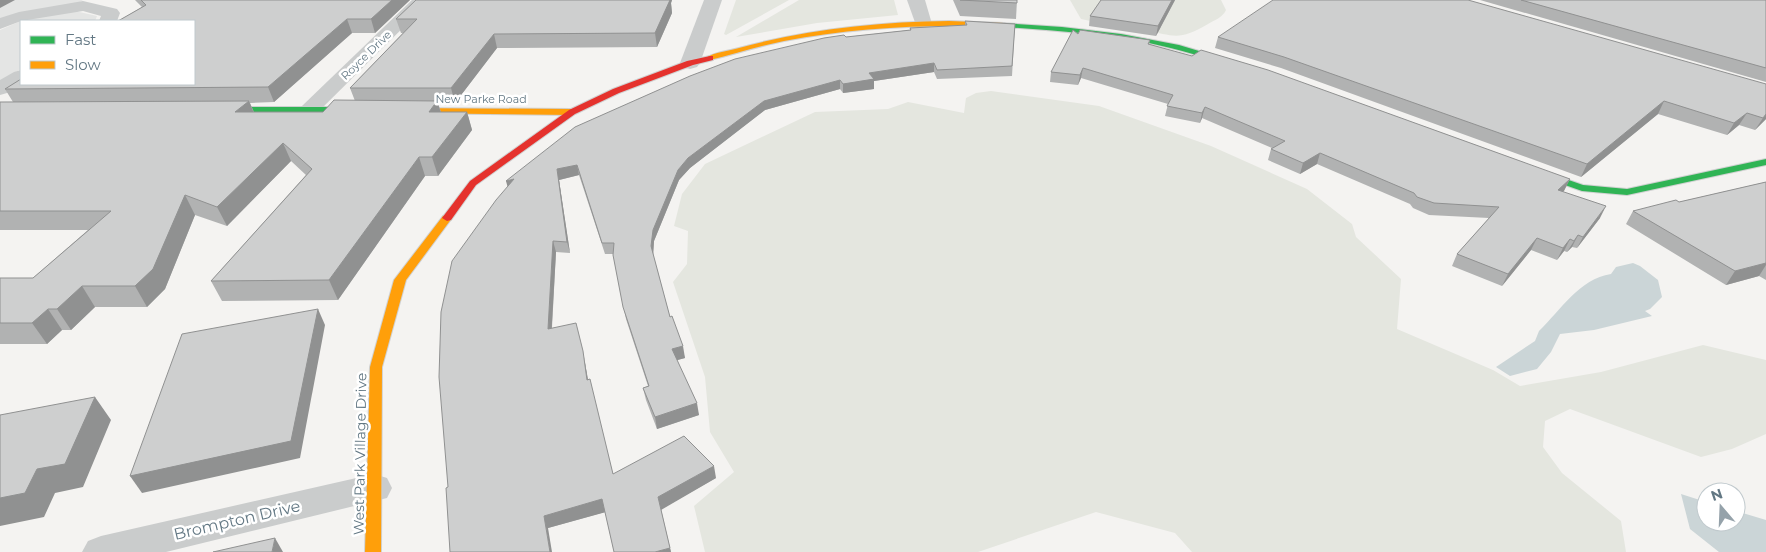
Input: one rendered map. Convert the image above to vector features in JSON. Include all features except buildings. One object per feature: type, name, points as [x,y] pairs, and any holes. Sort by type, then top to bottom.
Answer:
[{"type":"street","name":"Royce Drive","points":[[310,110],[422,0]]},
{"type":"street","points":[[690,63],[713,0]]},
{"type":"street","points":[[916,0],[923,24]]},
{"type":"street","points":[[0,24],[37,13],[89,3],[111,13],[108,20]]},
{"type":"street","name":"West Park Village Drive","points":[[373,552],[376,367],[400,280],[473,183],[572,112],[616,91],[690,63],[783,39],[865,27],[923,24],[1010,25],[1082,31],[1198,51],[1245,66]]},
{"type":"street","points":[[0,89],[20,77]]},
{"type":"street","points":[[204,110],[369,110]]},
{"type":"street","name":"New Parke Road","points":[[389,110],[572,112]]},
{"type":"street","points":[[1523,167],[1582,188],[1627,192],[1766,162]]},
{"type":"street","name":"Brompton Drive","points":[[101,552],[374,488]]},
{"type":"shaded area","points":[[0,0],[83,0],[78,3],[0,19]]},
{"type":"shaded area","points":[[736,0],[789,0],[726,35],[724,34]]},
{"type":"shaded area","points":[[799,0],[894,0],[898,15],[817,23],[736,37]]},
{"type":"shaded area","points":[[1070,0],[1106,0],[1100,23],[1081,19]]},
{"type":"shaded area","points":[[1166,0],[1221,0],[1226,10],[1216,20],[1183,35],[1177,36],[1144,30]]},
{"type":"shaded area","points":[[75,11],[97,16],[95,20],[23,20]]},
{"type":"shaded area","points":[[20,21],[20,70],[0,81],[0,30]]},
{"type":"shaded area","points":[[991,91],[1099,106],[1211,146],[1307,189],[1352,224],[1356,237],[1401,279],[1397,329],[1493,370],[1520,386],[1601,372],[1703,345],[1766,360],[1766,434],[1732,449],[1701,457],[1570,409],[1545,421],[1543,447],[1562,473],[1621,521],[1626,552],[1192,552],[1175,533],[1096,512],[978,552],[705,552],[694,506],[734,472],[710,432],[705,377],[673,282],[687,264],[688,231],[674,226],[682,194],[705,164],[815,112],[888,109],[908,102],[964,113],[966,98],[976,93]]},
{"type":"shaded area","points":[[1633,263],[1658,280],[1662,297],[1650,309],[1645,311],[1652,316],[1594,330],[1560,334],[1551,352],[1537,369],[1510,376],[1496,367],[1535,341],[1539,331],[1571,296],[1589,282],[1611,274],[1616,267]]},
{"type":"shaded area","points":[[1681,494],[1696,499],[1696,532],[1746,532],[1746,514],[1766,520],[1766,552],[1719,552],[1690,529]]},
{"type":"traffic: fast","points":[[1004,25],[1121,36],[1179,47],[1235,63]]},
{"type":"traffic: fast","points":[[216,110],[361,110]]},
{"type":"traffic: fast","points":[[1534,171],[1582,188],[1627,192],[1766,162]]},
{"type":"traffic: slow","points":[[710,58],[775,41],[838,30],[921,24],[1004,25]]},
{"type":"traffic: slow","points":[[404,111],[572,112]]},
{"type":"traffic: slow","points":[[373,552],[376,367],[400,280],[447,218]]},
{"type":"traffic: jam","points":[[447,218],[473,183],[572,112],[616,91],[690,63],[710,58]]}]
